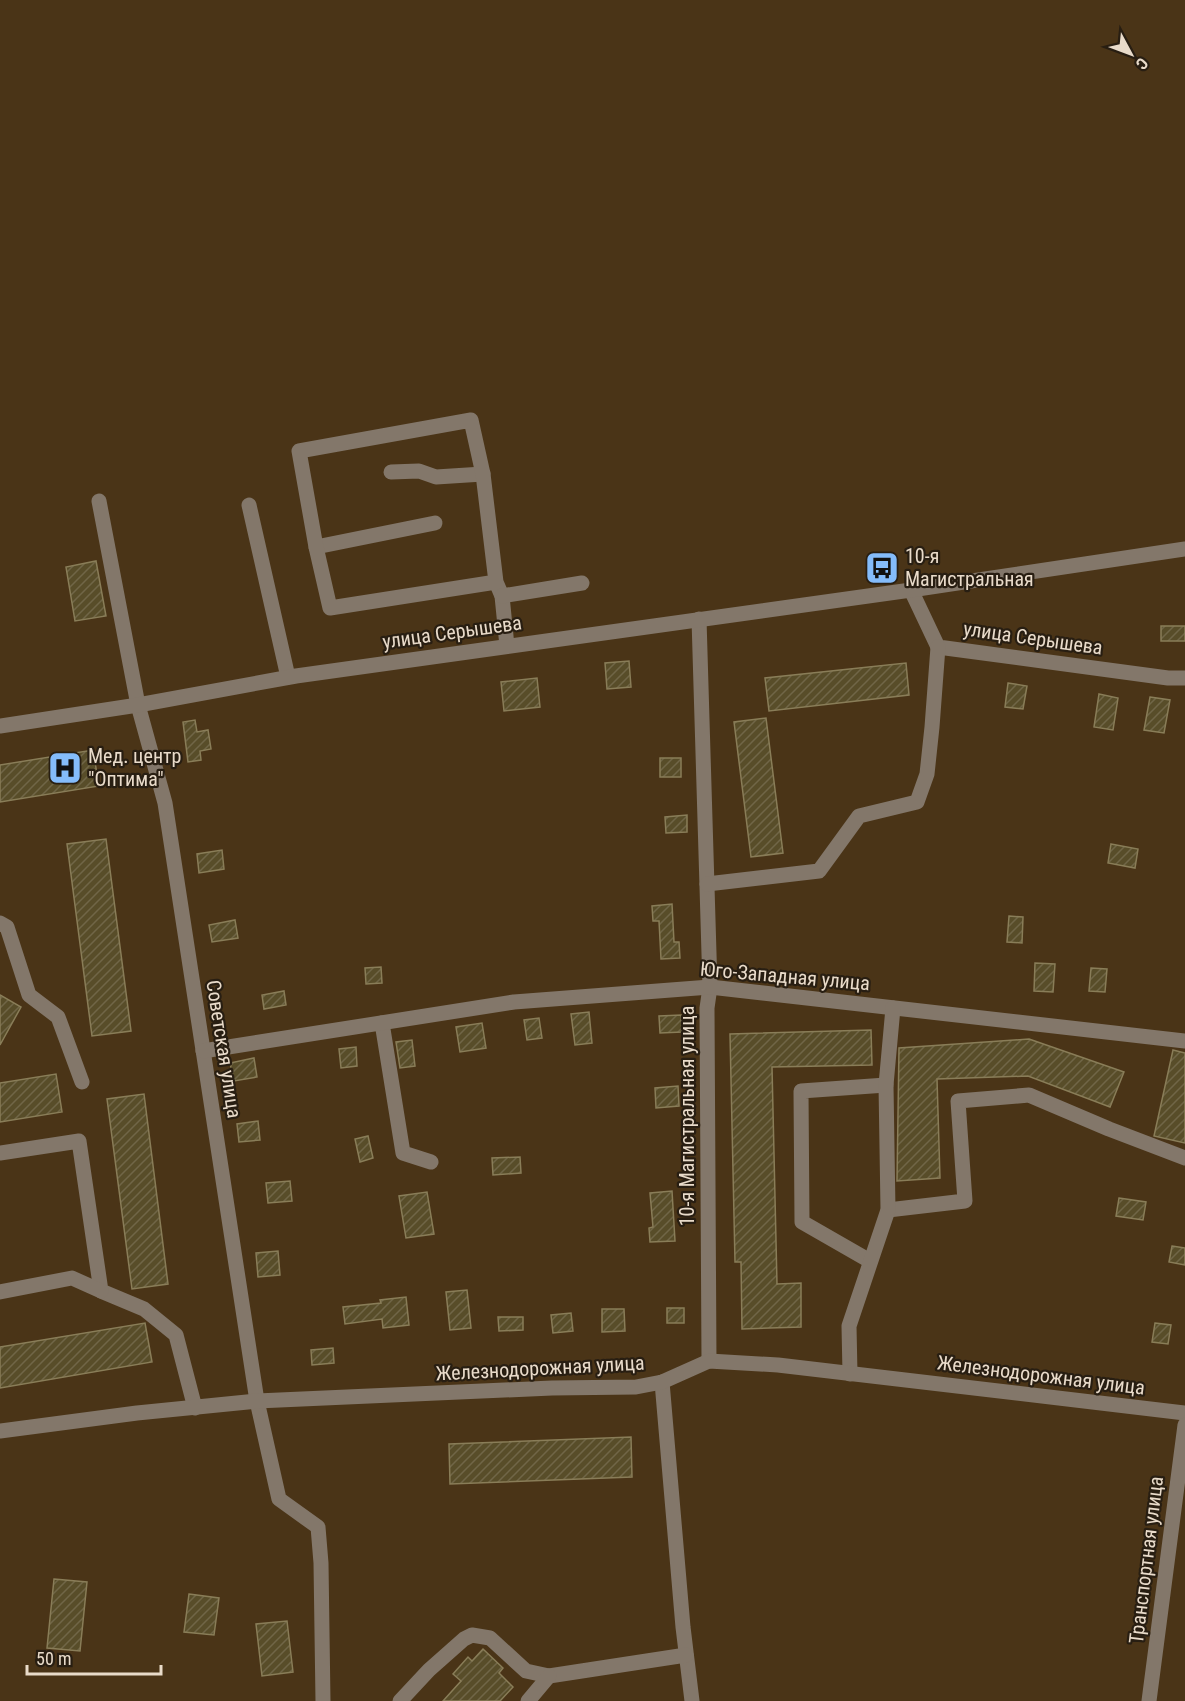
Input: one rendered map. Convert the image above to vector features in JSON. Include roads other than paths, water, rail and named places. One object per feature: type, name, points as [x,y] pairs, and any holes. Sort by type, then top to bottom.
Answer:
[{"type":"street","points":[[507,646],[499,589],[483,474],[471,420],[299,451],[316,547],[330,608],[499,589],[582,583]]},
{"type":"street","points":[[391,472],[419,471],[436,477],[483,474]]},
{"type":"street","name":"Советская улица","points":[[99,501],[138,705],[165,803],[257,1401],[279,1499],[318,1527],[324,1701]]},
{"type":"street","points":[[249,505],[288,677]]},
{"type":"street","points":[[316,547],[435,523]]},
{"type":"street","name":"улица Серышева","points":[[0,726],[138,705],[288,677],[911,590],[1185,549]]},
{"type":"street","name":"улица Серышева","points":[[911,590],[938,647],[1168,678],[1185,678]]},
{"type":"street","name":"10-я Магистральная улица","points":[[699,619],[710,987],[707,1008],[709,1361]]},
{"type":"street","points":[[707,884],[819,871],[860,816],[917,802],[927,774],[933,727],[938,647]]},
{"type":"street","points":[[0,923],[7,927],[29,995],[58,1017],[82,1082]]},
{"type":"street","name":"Юго-Западная улица","points":[[203,1051],[514,1002],[710,987],[1185,1041]]},
{"type":"street","points":[[850,1374],[849,1326],[888,1210],[886,1085],[892,1008]]},
{"type":"street","points":[[382,1023],[403,1153],[431,1162]]},
{"type":"street","points":[[870,1261],[802,1222],[801,1091],[886,1085]]},
{"type":"street","points":[[888,1210],[965,1202],[958,1101],[1029,1095],[1185,1158]]},
{"type":"street","points":[[0,1153],[79,1141],[101,1292]]},
{"type":"street","points":[[0,1292],[72,1278],[144,1309],[176,1335],[195,1408]]},
{"type":"street","name":"Железнодорожная улица","points":[[0,1431],[137,1413],[257,1401],[552,1388],[636,1387],[662,1382],[709,1361],[778,1365],[1185,1413]]},
{"type":"street","points":[[662,1382],[692,1701]]},
{"type":"street","name":"Транспортная улица","points":[[1149,1701],[1185,1425]]},
{"type":"street","points":[[400,1701],[429,1670],[464,1639],[472,1635],[490,1638],[526,1671],[549,1676],[686,1655]]},
{"type":"street","points":[[528,1701],[549,1676]]},
{"type":"place","name":"10-я Магистральная","points":[[882,568]]},
{"type":"place","name":"Мед. центр \"Оптима\"","points":[[65,768]]}]
